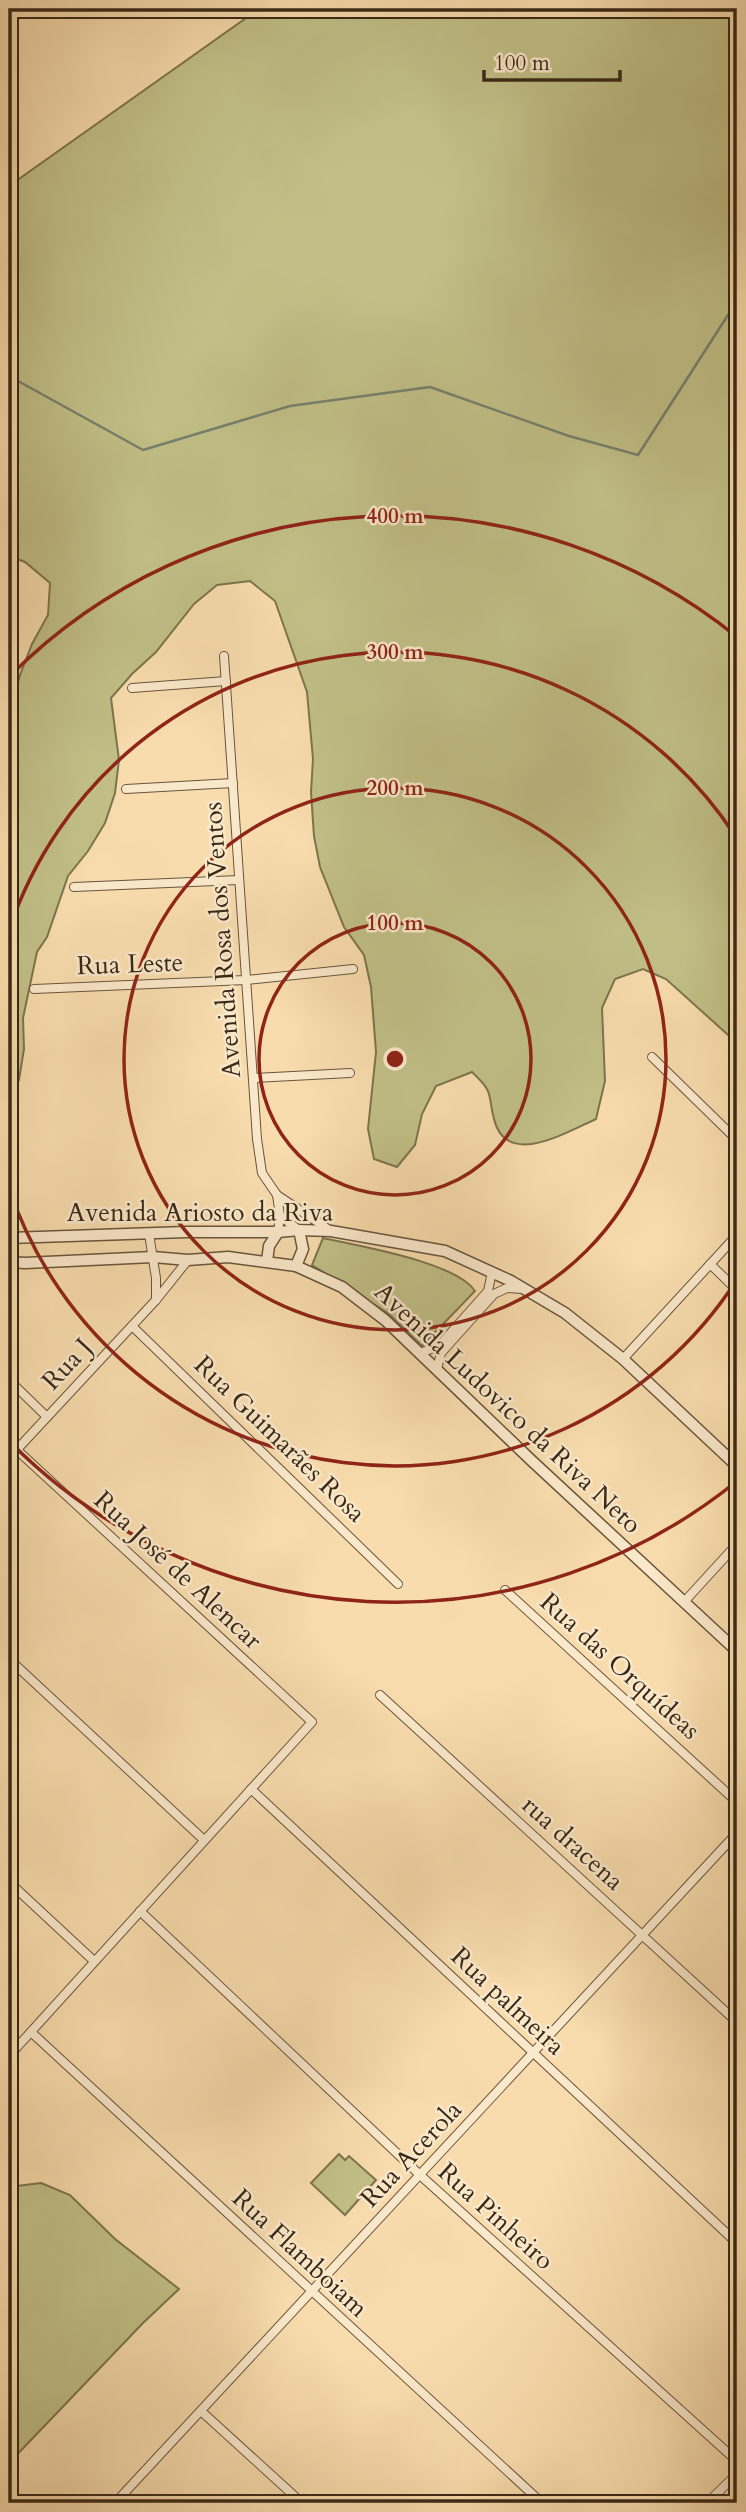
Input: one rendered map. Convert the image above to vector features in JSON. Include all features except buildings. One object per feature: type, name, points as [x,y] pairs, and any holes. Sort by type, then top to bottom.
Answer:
[{"type":"street","name":"Avenida Rosa dos Ventos","points":[[224,656],[257,1139],[262,1173],[277,1195],[280,1216],[278,1232]]},
{"type":"street","points":[[132,688],[226,681]]},
{"type":"street","points":[[126,789],[233,783]]},
{"type":"street","points":[[74,887],[239,880]]},
{"type":"street","name":"Rua Leste","points":[[34,989],[246,980],[353,969]]},
{"type":"street","points":[[652,1057],[737,1140]]},
{"type":"street","points":[[253,1078],[350,1073]]},
{"type":"street","points":[[277,1195],[331,1231]]},
{"type":"street","points":[[280,1216],[299,1230],[303,1250],[296,1266]]},
{"type":"street","name":"Avenida Ariosto da Riva","points":[[9,1238],[299,1230],[331,1231],[445,1251],[492,1272],[565,1313],[623,1359],[737,1465]]},
{"type":"street","points":[[267,1261],[268,1246],[278,1232]]},
{"type":"street","points":[[149,1234],[156,1300]]},
{"type":"street","points":[[623,1359],[737,1235]]},
{"type":"street","name":"Avenida Ludovico da Riva Neto","points":[[9,1262],[25,1264],[153,1257],[188,1260],[228,1257],[296,1266],[342,1287],[385,1320],[737,1651]]},
{"type":"street","name":"Rua J","points":[[9,1458],[156,1300],[188,1260]]},
{"type":"street","points":[[710,1264],[737,1290]]},
{"type":"street","points":[[492,1272],[492,1291]]},
{"type":"street","points":[[437,1369],[441,1353],[492,1291],[513,1287],[528,1291]]},
{"type":"street","points":[[420,1353],[439,1346],[466,1321]]},
{"type":"street","name":"Rua Guimarães Rosa","points":[[132,1326],[398,1584]]},
{"type":"street","points":[[9,1380],[47,1417]]},
{"type":"street","name":"Rua José de Alencar","points":[[16,1450],[312,1722],[251,1789]]},
{"type":"street","points":[[684,1602],[737,1544]]},
{"type":"street","name":"Rua das Orquídeas","points":[[505,1590],[737,1802]]},
{"type":"street","points":[[9,1659],[204,1840]]},
{"type":"street","name":"rua dracena","points":[[380,1695],[737,2022]]},
{"type":"street","points":[[9,2056],[251,1789]]},
{"type":"street","name":"Rua palmeira","points":[[251,1789],[737,2243]]},
{"type":"street","name":"Rua Acerola","points":[[115,2503],[737,1833]]},
{"type":"street","points":[[9,1882],[94,1961]]},
{"type":"street","name":"Rua Pinheiro","points":[[140,1911],[420,2175],[737,2461]]},
{"type":"street","name":"Rua Flamboiam","points":[[31,2032],[542,2503]]},
{"type":"street","points":[[201,2411],[302,2503]]},
{"type":"street","points":[[707,2503],[737,2474]]},
{"type":"shaded area","points":[[239,9],[728,9],[737,17],[737,1043],[666,979],[643,969],[615,979],[602,1008],[605,1081],[596,1119],[539,1143],[511,1142],[501,1134],[494,1119],[487,1089],[472,1072],[436,1086],[422,1114],[415,1145],[397,1167],[374,1159],[368,1129],[376,1052],[371,987],[364,955],[344,927],[320,867],[314,836],[311,792],[313,759],[307,692],[275,601],[250,581],[217,585],[194,604],[156,652],[111,698],[119,760],[115,793],[105,823],[68,876],[47,937],[37,952],[23,1018],[24,1049],[19,1080],[9,1102],[9,736],[12,706],[20,675],[32,644],[48,615],[50,583],[25,562],[9,556],[9,200],[16,198],[9,197],[9,186],[246,18]]},
{"type":"shaded area","points":[[323,1238],[428,1264],[464,1281],[475,1291],[422,1346],[389,1314],[312,1265]]},
{"type":"shaded area","points":[[339,2154],[345,2160],[349,2156],[376,2180],[345,2215],[311,2183]]},
{"type":"shaded area","points":[[41,2183],[70,2195],[115,2239],[179,2289],[9,2463],[9,2187]]},
{"type":"waterway","points":[[9,376],[143,450],[290,406],[430,387],[569,436],[638,455],[737,301]]}]
